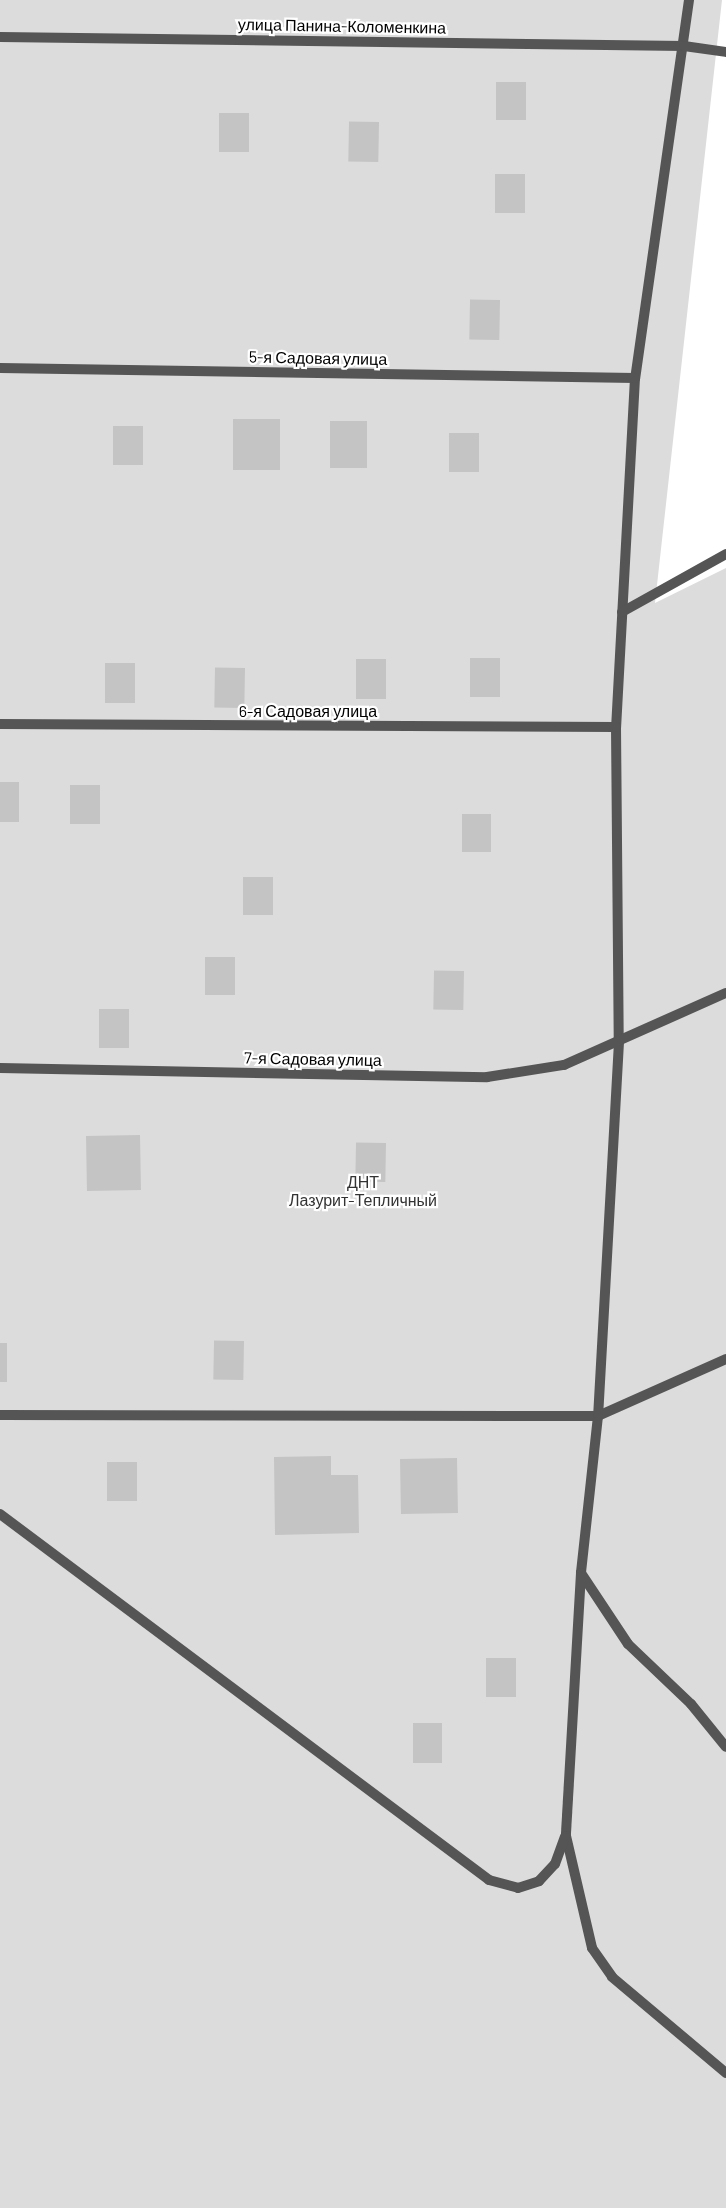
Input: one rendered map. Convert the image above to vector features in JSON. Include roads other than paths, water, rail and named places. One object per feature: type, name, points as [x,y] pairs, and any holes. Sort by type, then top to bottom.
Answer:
[{"type":"street","points":[[690,0],[635,378],[616,727],[619,1042],[598,1416],[581,1572],[566,1836],[592,1948],[612,1977],[726,2074]]},
{"type":"street","name":"улица Панина-Коломенкина","points":[[0,37],[684,46],[726,52]]},
{"type":"street","name":"5-я Садовая улица","points":[[0,368],[635,378]]},
{"type":"street","points":[[622,612],[726,554]]},
{"type":"street","name":"6-я Садовая улица","points":[[0,724],[616,727]]},
{"type":"street","name":"7-я Садовая улица","points":[[0,1068],[487,1077],[564,1065],[726,993]]},
{"type":"street","points":[[0,1415],[598,1416],[726,1359]]},
{"type":"street","points":[[0,1514],[489,1880],[518,1888],[539,1881],[555,1864],[566,1836]]},
{"type":"street","points":[[581,1572],[628,1644],[691,1704],[726,1747]]},
{"type":"park label","name":"ДНТ Лазурит-Тепличный","points":[[363,1191]]}]
